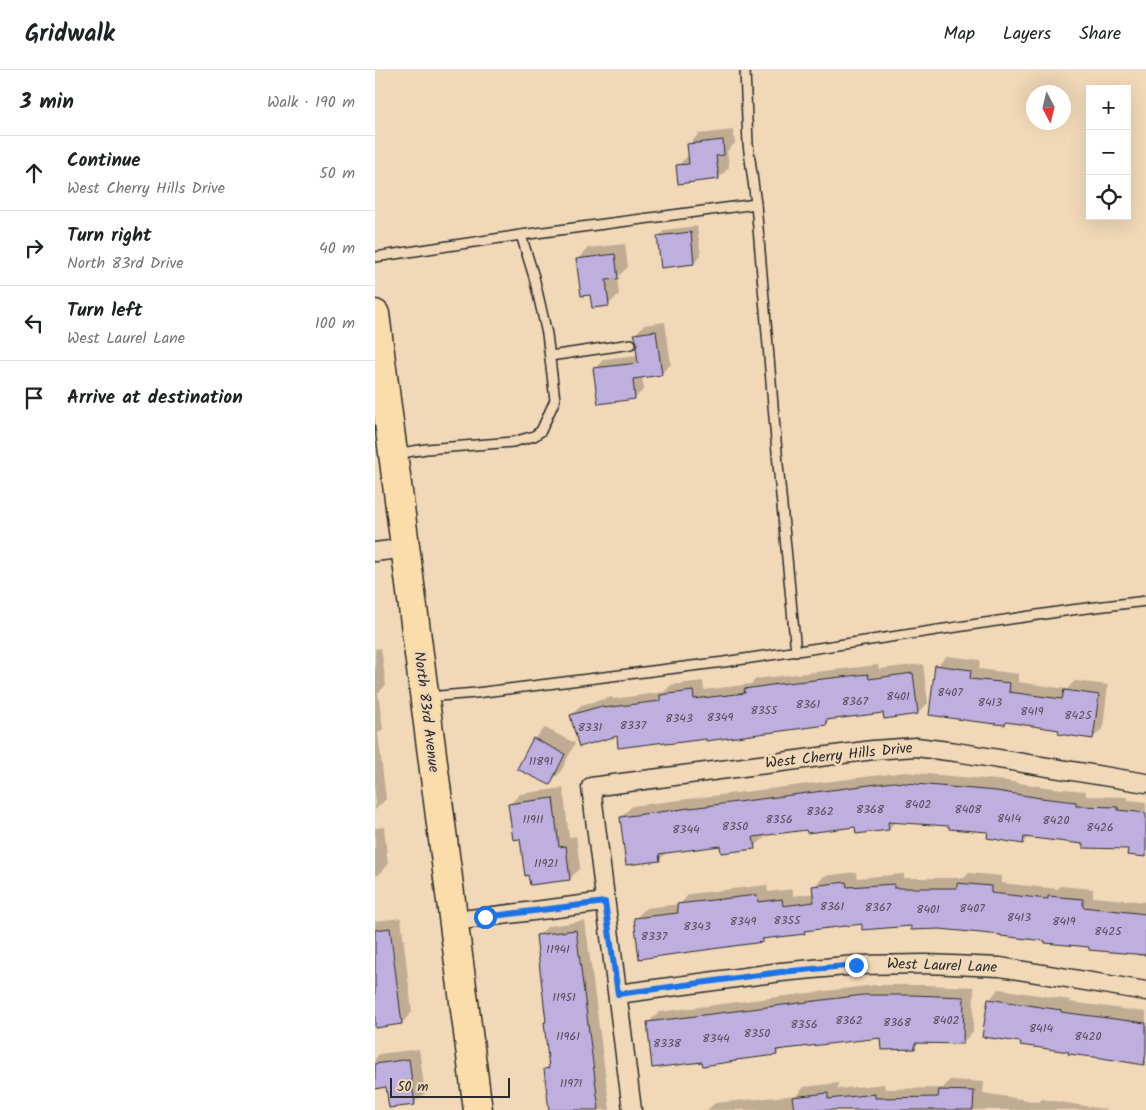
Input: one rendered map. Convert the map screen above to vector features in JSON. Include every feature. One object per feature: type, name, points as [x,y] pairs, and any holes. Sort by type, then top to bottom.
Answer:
[{"type":"main road","name":"North 83rd Avenue","points":[[375,321],[478,1110]]},
{"type":"street","points":[[375,552],[406,548]]},
{"type":"street","name":"West Cherry Hills Drive","points":[[605,902],[591,787],[873,750],[916,748],[1061,768],[1146,783]]},
{"type":"street","points":[[454,921],[605,902],[632,1110]]},
{"type":"street","name":"West Laurel Lane","points":[[618,994],[781,972],[856,965],[925,964],[1000,967],[1146,991]]},
{"type":"lane","points":[[745,70],[748,144],[756,204],[796,652]]},
{"type":"lane","points":[[375,257],[521,235],[756,204]]},
{"type":"lane","points":[[393,454],[426,449],[513,442],[534,436],[541,431],[555,400],[547,334],[534,277],[521,235]]},
{"type":"lane","points":[[550,356],[631,344]]},
{"type":"lane","points":[[424,697],[476,693],[796,652],[1071,610],[1146,601]]},
{"type":"building","points":[[723,140],[724,155],[716,156],[719,179],[678,184],[676,165],[689,164],[687,144]]},
{"type":"building","points":[[691,232],[694,264],[661,268],[657,236]]},
{"type":"building","points":[[615,254],[618,279],[606,280],[609,306],[592,308],[590,295],[581,296],[576,259]]},
{"type":"building","points":[[656,331],[662,375],[633,379],[635,399],[598,404],[593,368],[638,363],[637,343],[634,334]]},
{"type":"building","points":[[935,665],[971,670],[970,679],[1010,683],[1009,692],[1062,699],[1064,690],[1099,695],[1093,739],[1058,734],[1059,730],[1006,722],[1005,725],[929,715]]},
{"type":"building","points":[[913,673],[918,714],[884,719],[883,713],[826,720],[827,725],[706,741],[706,739],[666,744],[665,742],[618,748],[617,736],[579,747],[570,715],[602,706],[603,708],[660,701],[660,695],[693,691],[694,699],[745,693],[744,689],[778,684],[868,674],[869,679]]},
{"type":"building","points":[[533,738],[565,754],[550,785],[517,769]]},
{"type":"building","points":[[893,782],[996,791],[1076,802],[1076,806],[1118,807],[1118,810],[1146,813],[1146,857],[1127,855],[1128,849],[1083,848],[1083,844],[1024,837],[1023,844],[987,838],[988,832],[949,829],[949,826],[888,822],[889,830],[856,834],[855,827],[807,833],[806,830],[753,837],[755,849],[721,853],[720,846],[659,854],[660,861],[626,865],[620,817]]},
{"type":"building","points":[[553,798],[559,847],[566,846],[570,880],[530,885],[528,875],[525,876],[520,839],[513,840],[508,804]]},
{"type":"building","points":[[846,882],[847,887],[894,884],[894,888],[957,888],[957,883],[991,886],[991,893],[1048,899],[1048,896],[1083,899],[1083,907],[1146,914],[1146,955],[1089,950],[1089,947],[1045,943],[1045,941],[1001,935],[940,929],[911,930],[911,926],[862,930],[862,924],[804,931],[805,934],[762,939],[763,942],[639,959],[634,918],[678,913],[677,904],[757,895],[758,902],[782,899],[783,906],[814,902],[812,886]]},
{"type":"building","points":[[390,928],[402,1024],[375,1028],[375,930]]},
{"type":"building","points":[[576,930],[599,1110],[549,1110],[544,1069],[549,1068],[544,1022],[546,1022],[536,935]]},
{"type":"building","points":[[863,995],[964,997],[963,1044],[915,1043],[915,1049],[881,1050],[880,1038],[776,1050],[777,1055],[703,1066],[702,1062],[652,1068],[647,1022]]},
{"type":"building","points":[[988,999],[1061,1010],[1061,1012],[1146,1023],[1144,1065],[1068,1054],[1069,1052],[1020,1045],[1021,1042],[982,1037]]},
{"type":"building","points":[[409,1059],[415,1105],[389,1108],[386,1087],[375,1089],[375,1064]]},
{"type":"building","points":[[939,1090],[974,1091],[973,1110],[794,1110],[792,1097],[828,1093],[828,1099],[875,1094],[875,1098],[938,1097]]},
{"type":"route","points":[[485,917],[605,902],[618,994],[781,972],[856,965]]}]
